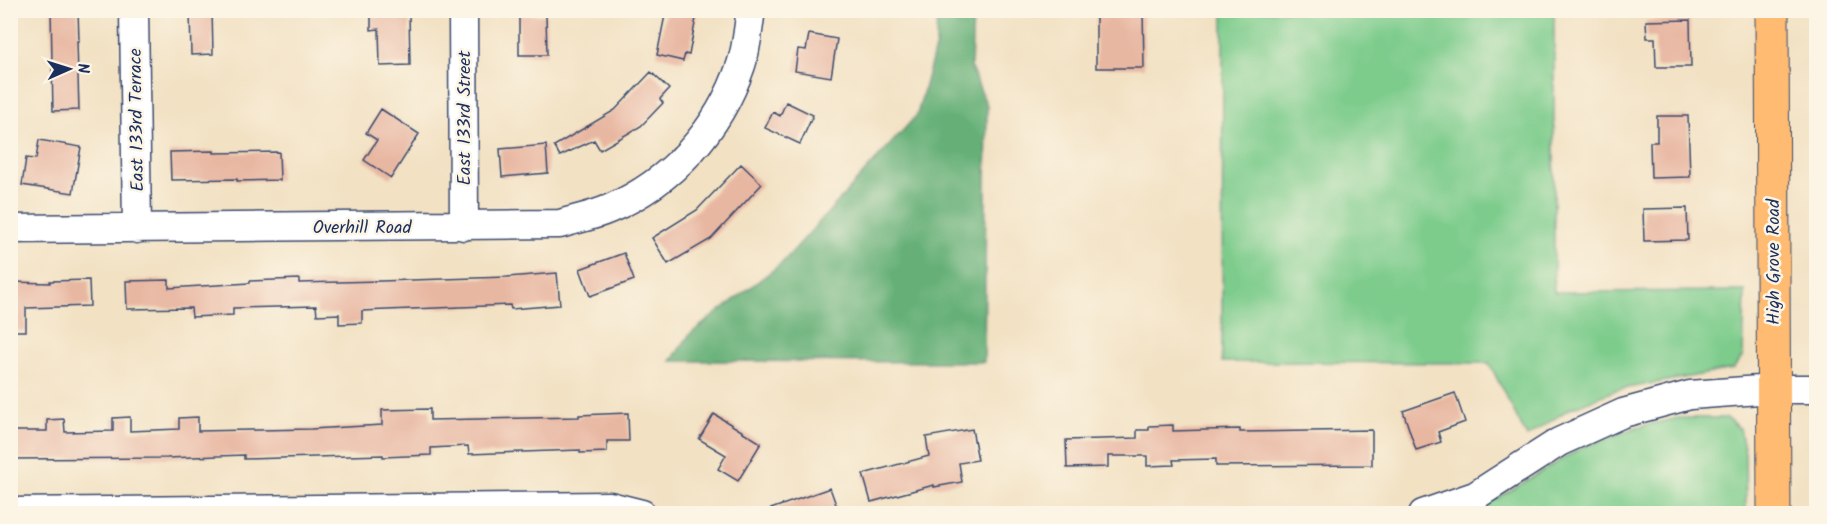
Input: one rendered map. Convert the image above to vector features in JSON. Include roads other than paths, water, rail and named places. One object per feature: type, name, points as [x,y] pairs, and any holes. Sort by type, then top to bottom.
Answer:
[{"type":"main road","name":"High Grove Road","points":[[1772,10],[1774,513]]},
{"type":"street","name":"East 133rd Terrace","points":[[134,10],[137,229]]},
{"type":"street","name":"East 133rd Street","points":[[463,10],[464,226]]},
{"type":"street","name":"Overhill Road","points":[[10,230],[560,224],[607,210],[640,194],[669,173],[703,138],[723,107],[742,63],[751,10]]},
{"type":"street","points":[[1423,513],[1475,496],[1559,442],[1623,412],[1690,395],[1773,389],[1816,389]]},
{"type":"street","points":[[10,512],[229,512],[610,507],[642,513]]}]
